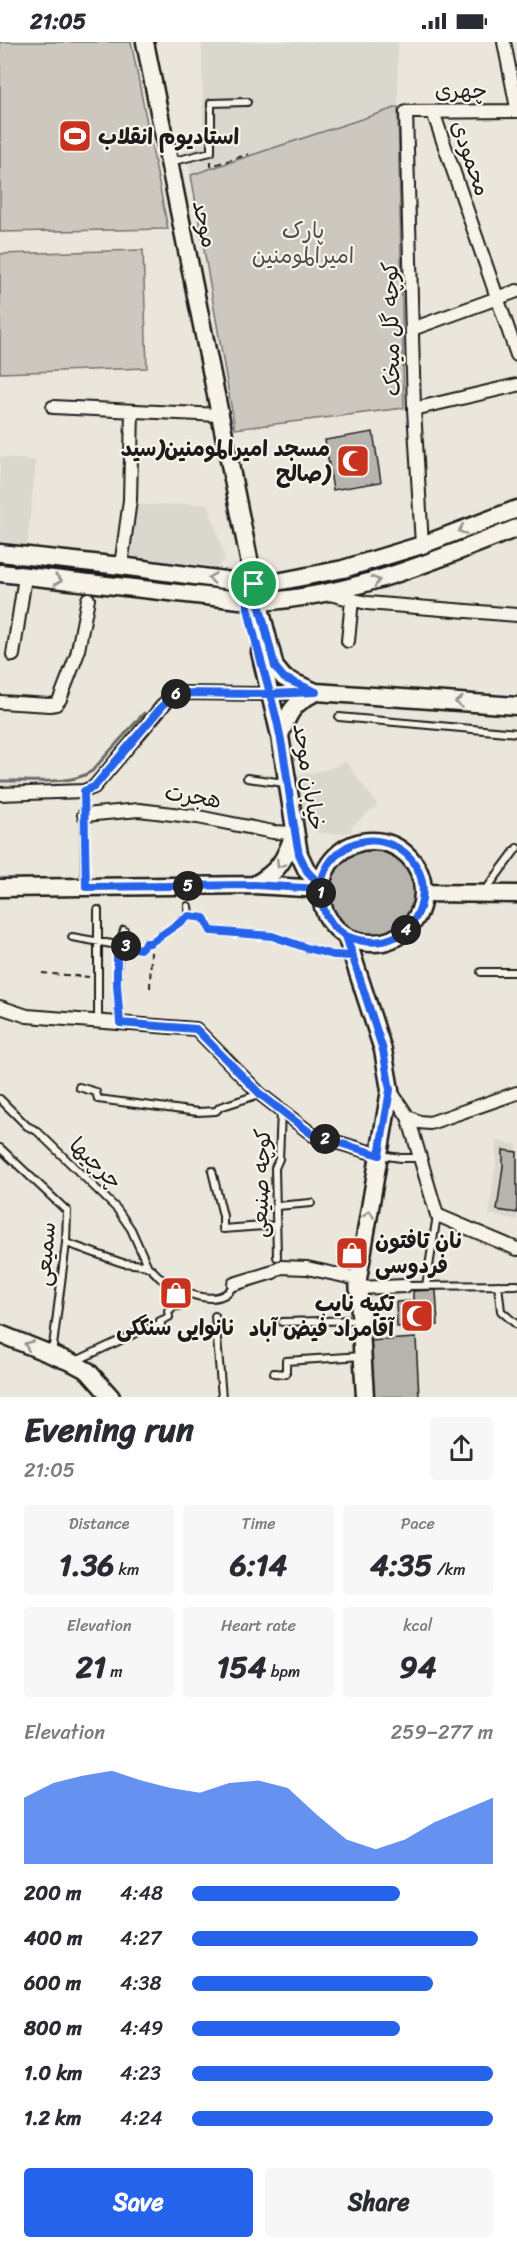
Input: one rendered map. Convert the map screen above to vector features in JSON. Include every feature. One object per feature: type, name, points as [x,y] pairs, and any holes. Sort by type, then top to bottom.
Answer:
[{"type":"main road","name":"موحد","points":[[145,42],[220,415],[252,601]]},
{"type":"main road","points":[[0,553],[249,583],[277,582],[343,569],[422,545],[517,509]]},
{"type":"main road","points":[[0,573],[252,601],[345,590],[424,566],[517,528]]},
{"type":"main road","points":[[252,601],[275,667],[284,678],[316,692],[517,706]]},
{"type":"main road","name":"خیابان موحد","points":[[252,601],[280,736],[294,833],[302,864],[321,887]]},
{"type":"main road","points":[[280,736],[287,716],[294,705],[316,692]]},
{"type":"main road","points":[[254,885],[268,878],[278,868],[287,853],[294,833]]},
{"type":"main road","points":[[362,841],[377,841],[392,845],[410,858],[421,878],[423,893],[414,922],[403,932],[390,940],[368,943],[346,936],[334,927],[321,901],[321,887],[327,867],[336,855],[348,846],[362,841]]},
{"type":"main road","points":[[0,888],[254,885],[321,887]]},
{"type":"main road","points":[[423,893],[517,894]]},
{"type":"main road","points":[[346,936],[383,1050],[390,1090],[358,1283],[365,1397]]},
{"type":"main road","points":[[0,1334],[73,1363],[87,1371],[111,1397]]},
{"type":"street","points":[[504,42],[517,110]]},
{"type":"street","name":"چهری","points":[[406,112],[517,110]]},
{"type":"street","name":"کوچه گل میخک","points":[[406,112],[414,409],[422,545]]},
{"type":"street","name":"محمودی","points":[[433,112],[517,355]]},
{"type":"street","points":[[412,329],[517,291]]},
{"type":"street","points":[[414,409],[517,385]]},
{"type":"street","points":[[53,407],[220,415]]},
{"type":"street","points":[[121,566],[130,501],[132,411]]},
{"type":"street","points":[[13,656],[25,577]]},
{"type":"street","points":[[328,593],[367,603],[517,615]]},
{"type":"street","points":[[0,702],[56,704],[77,655],[88,599]]},
{"type":"street","points":[[348,641],[352,600]]},
{"type":"street","points":[[0,794],[84,791],[94,787],[170,697],[180,693],[316,692]]},
{"type":"street","name":"هجرت","points":[[84,815],[139,810],[198,817],[273,832],[294,833]]},
{"type":"street","points":[[0,1007],[27,1016],[196,1029],[260,1094],[313,1135],[379,1155]]},
{"type":"street","points":[[390,1090],[408,1117],[437,1215],[517,1249]]},
{"type":"street","points":[[408,1117],[418,1122],[430,1123],[517,1093]]},
{"type":"street","points":[[234,1284],[273,1272],[278,1262],[358,1283],[405,1286]]},
{"type":"lane","points":[[169,163],[211,152],[211,103],[247,102]]},
{"type":"lane","points":[[339,717],[517,733]]},
{"type":"lane","points":[[247,778],[287,783]]},
{"type":"lane","points":[[84,791],[86,887]]},
{"type":"lane","points":[[483,894],[517,848]]},
{"type":"lane","points":[[188,906],[189,916]]},
{"type":"lane","points":[[98,910],[98,1022]]},
{"type":"lane","points":[[72,937],[140,949],[189,916],[204,918],[211,931],[272,936],[316,950],[353,956]]},
{"type":"lane","points":[[120,1023],[117,985],[119,945],[123,930]]},
{"type":"lane","points":[[481,972],[517,972]]},
{"type":"lane","points":[[79,1087],[96,1092],[99,1099],[198,1112],[216,1111],[220,1107],[260,1094]]},
{"type":"lane","name":"چرچیها","points":[[0,1100],[27,1126],[36,1131],[117,1209],[131,1229],[148,1267]]},
{"type":"lane","name":"کوچه صنیعی","points":[[278,1262],[275,1168],[279,1159],[281,1111]]},
{"type":"lane","name":"سمیعی","points":[[0,1148],[67,1211],[66,1243],[52,1355]]},
{"type":"lane","points":[[379,1155],[421,1158]]},
{"type":"lane","points":[[212,1171],[223,1216],[223,1229],[277,1225]]},
{"type":"lane","points":[[277,1206],[311,1203]]},
{"type":"lane","points":[[426,1286],[437,1215]]},
{"type":"lane","points":[[66,1243],[124,1263],[148,1267],[160,1278],[182,1291],[210,1299],[231,1291],[234,1284]]},
{"type":"lane","points":[[498,1285],[501,1311],[517,1325]]},
{"type":"lane","points":[[405,1286],[517,1285]]},
{"type":"lane","points":[[73,1363],[138,1332],[161,1324],[160,1321],[170,1317],[168,1311],[171,1311],[170,1307],[179,1306],[182,1291]]},
{"type":"lane","points":[[215,1316],[222,1397]]},
{"type":"lane","points":[[282,1322],[360,1320]]},
{"type":"lane","points":[[274,1372],[286,1374],[286,1361],[362,1356]]},
{"type":"path","points":[[211,152],[212,166],[249,154]]},
{"type":"path","points":[[150,943],[150,988]]},
{"type":"path","points":[[42,973],[98,978]]},
{"type":"shaded area","points":[[202,42],[398,42],[398,107],[191,175],[186,140],[203,137]]},
{"type":"shaded area","points":[[0,457],[36,461],[27,546],[0,543]]},
{"type":"shaded area","points":[[208,504],[225,559],[217,567],[132,557],[132,512],[138,505]]},
{"type":"shaded area","points":[[345,761],[378,805],[352,826],[352,832],[330,834],[317,832],[301,815],[295,777],[332,768]]},
{"type":"shaded area","points":[[496,1141],[517,1145],[517,1220],[489,1214],[496,1162]]},
{"type":"green space","name":"استادیوم انقلاب","points":[[0,42],[131,42],[168,229],[0,232]]},
{"type":"green space","name":"پارک امیرالمومنین","points":[[398,107],[404,408],[235,429],[191,175]]},
{"type":"green space","points":[[143,250],[147,368],[0,373],[0,254]]},
{"type":"building","name":"مسجد امیرالمومنین(سید صالح)","points":[[373,432],[381,482],[333,490],[325,440]]},
{"type":"building","points":[[364,850],[380,850],[396,857],[407,868],[414,884],[411,908],[402,922],[380,934],[364,934],[348,927],[337,916],[330,900],[330,884],[337,868],[348,857]]},
{"type":"building","points":[[503,1150],[517,1152],[517,1213],[497,1210]]},
{"type":"building","name":"تکیه نایب آقامراد فیض آباد","points":[[436,1290],[438,1325],[397,1327],[396,1302],[413,1301],[413,1291]]},
{"type":"building","points":[[416,1338],[419,1397],[371,1397],[368,1341]]},
{"type":"waterway","points":[[0,781],[48,781],[83,776],[92,771],[144,713]]},
{"type":"place","name":"استادیوم انقلاب","points":[[75,136]]},
{"type":"place","name":"مسجد امیرالمومنین(سید صالح)","points":[[353,461]]},
{"type":"place","name":"نان تافتون فردوسی","points":[[352,1253]]},
{"type":"place","name":"نانوایی سنگکی","points":[[176,1293]]},
{"type":"place","name":"تکیه نایب آقامراد فیض آباد","points":[[417,1316]]},
{"type":"route","points":[[254,584],[244,582],[246,600],[271,694],[280,736],[299,854],[302,864],[307,871],[321,886],[321,889],[321,901],[326,915],[334,927],[346,936],[353,956],[383,1050],[390,1090],[379,1155],[313,1135],[260,1094],[196,1029],[120,1023],[117,950],[119,945],[140,949],[189,916],[204,918],[211,931],[272,936],[333,955],[353,956],[346,936],[360,942],[375,943],[390,940],[414,922],[423,893],[421,878],[415,864],[405,853],[392,845],[377,841],[362,841],[348,846],[336,855],[327,867],[321,881],[321,889],[254,885],[86,887],[84,791],[94,787],[170,697],[180,693],[271,694],[316,692],[284,678],[275,667],[254,584]]}]
